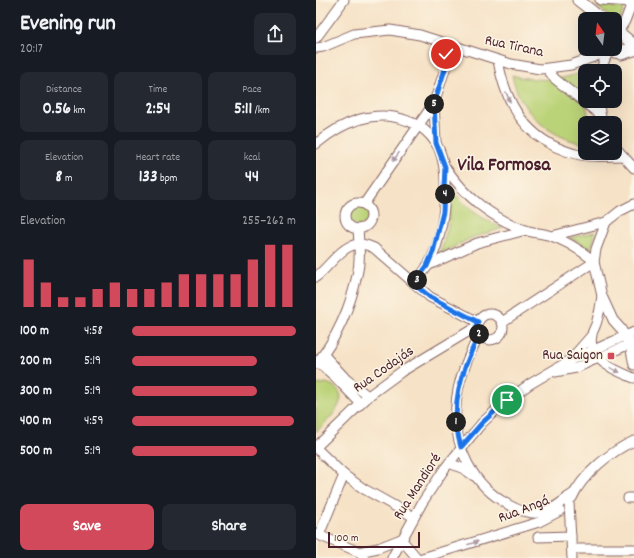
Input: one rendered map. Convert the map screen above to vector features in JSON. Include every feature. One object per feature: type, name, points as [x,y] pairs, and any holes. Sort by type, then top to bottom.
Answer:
[{"type":"main road","points":[[578,0],[593,12]]},
{"type":"main road","points":[[622,35],[633,45],[622,53]]},
{"type":"street","points":[[316,38],[344,0]]},
{"type":"street","points":[[600,0],[633,1],[622,25]]},
{"type":"street","name":"Rua Tirana","points":[[316,48],[323,47],[354,34],[390,30],[420,35],[498,60],[547,69],[571,65],[593,56]]},
{"type":"street","points":[[445,43],[447,63]]},
{"type":"street","points":[[364,204],[432,106],[447,63],[458,48]]},
{"type":"street","points":[[593,56],[598,64]]},
{"type":"street","points":[[498,60],[506,93],[518,116],[547,142],[562,150],[582,155],[623,156],[634,168]]},
{"type":"street","points":[[547,69],[555,79],[598,116]]},
{"type":"street","points":[[407,120],[432,106]]},
{"type":"street","points":[[432,106],[436,143],[445,167],[458,186],[491,214],[526,230],[552,236],[578,248],[594,261]]},
{"type":"street","points":[[316,144],[332,133],[363,118],[375,115],[389,115],[418,125],[425,129],[436,143]]},
{"type":"street","points":[[414,284],[427,266],[433,252],[443,212],[445,167]]},
{"type":"street","points":[[552,236],[606,222],[632,204],[634,195]]},
{"type":"street","points":[[351,204],[364,204],[370,210],[372,217],[368,224],[358,229],[348,225],[345,212],[351,204]]},
{"type":"street","points":[[606,222],[599,238],[594,261],[602,296],[613,320],[630,334],[634,365]]},
{"type":"street","points":[[319,360],[332,341],[344,314],[357,275],[359,243],[358,229]]},
{"type":"street","points":[[427,266],[477,243],[526,230]]},
{"type":"street","points":[[316,277],[342,252],[350,246],[359,243],[374,248],[430,297],[478,328],[485,339],[496,338],[502,333],[502,322],[498,316],[488,314],[482,317],[478,328],[463,370],[458,389],[456,424],[461,447],[475,477]]},
{"type":"street","points":[[502,322],[594,261]]},
{"type":"street","points":[[568,361],[591,336],[596,324],[602,296]]},
{"type":"street","points":[[596,324],[604,319],[613,320]]},
{"type":"street","name":"Rua Codajás","points":[[316,447],[368,396],[401,372],[478,328]]},
{"type":"street","name":"Rua Mandioré","points":[[392,558],[414,517],[449,463],[482,423],[507,400],[568,361],[630,334]]},
{"type":"street","points":[[591,336],[594,350],[599,359],[605,365],[634,378]]},
{"type":"street","name":"Rua Mandioré","points":[[547,374],[576,368],[632,344]]},
{"type":"street","points":[[319,360],[368,396]]},
{"type":"street","points":[[319,360],[360,403]]},
{"type":"street","name":"Rua Angá","points":[[422,558],[515,530],[547,518],[570,498],[610,454],[632,443]]},
{"type":"street","points":[[316,447],[344,475],[364,489],[414,517]]},
{"type":"street","points":[[449,463],[464,469],[475,477],[490,494],[516,509],[532,514],[548,511],[570,498],[572,554],[634,549]]},
{"type":"street","points":[[344,475],[317,535],[362,555],[401,539],[417,558]]},
{"type":"street","points":[[515,530],[522,521],[516,509]]},
{"type":"street","points":[[538,538],[572,536]]},
{"type":"green space","points":[[596,5],[624,8],[622,13],[622,12],[604,12]]},
{"type":"green space","points":[[578,73],[578,108],[587,108],[588,116],[578,116],[578,142],[560,136],[548,129],[529,112],[516,89],[512,75],[530,79],[558,79]]},
{"type":"green space","points":[[452,189],[462,202],[474,212],[503,228],[471,238],[440,254],[448,227]]},
{"type":"green space","points":[[358,204],[366,207],[369,215],[366,223],[358,226],[350,223],[347,215],[350,207]]},
{"type":"green space","points":[[596,232],[590,251],[579,242],[569,238]]},
{"type":"green space","points":[[326,383],[336,387],[340,393],[341,400],[333,414],[316,432],[316,385]]},
{"type":"place","name":"Rua Saigon","points":[[611,356]]},
{"type":"district","name":"Vila Formosa","points":[[504,166]]},
{"type":"route","points":[[446,54],[447,63],[434,103],[436,143],[445,167],[443,212],[433,252],[427,266],[414,284],[430,297],[460,314],[478,322],[476,327],[479,335],[463,370],[458,389],[456,424],[461,447],[482,423],[507,400]]}]
